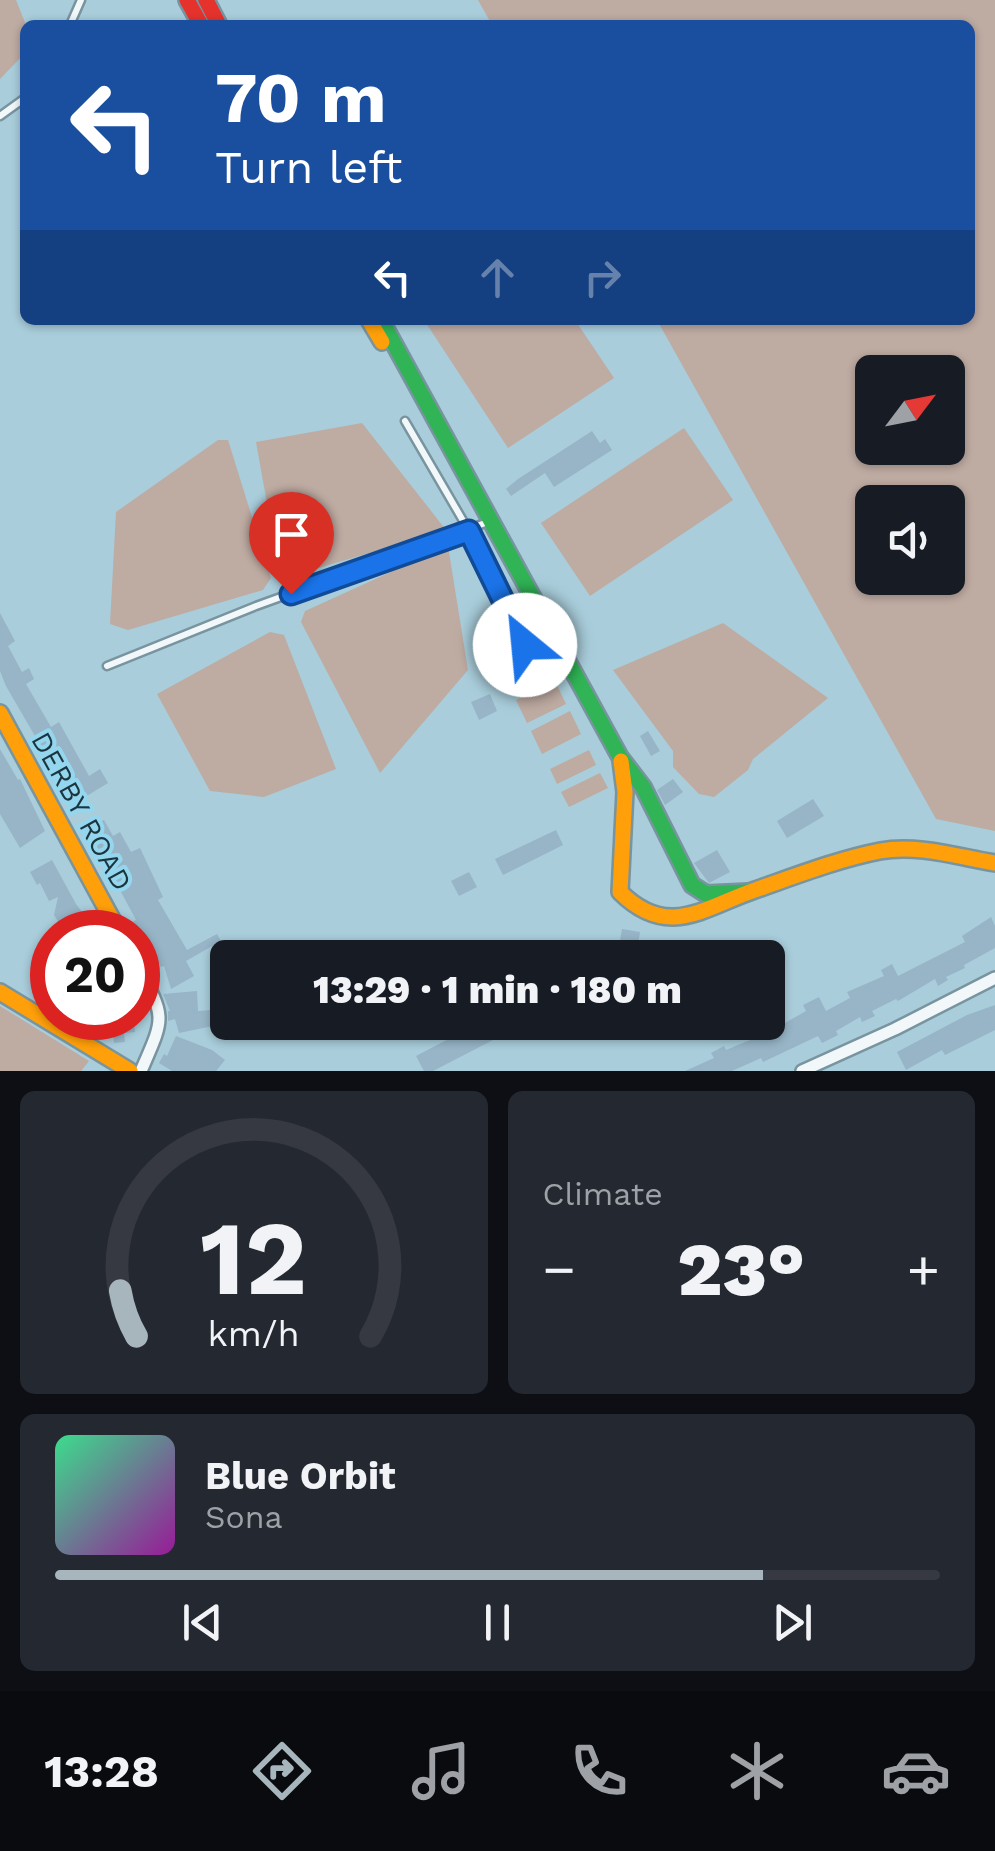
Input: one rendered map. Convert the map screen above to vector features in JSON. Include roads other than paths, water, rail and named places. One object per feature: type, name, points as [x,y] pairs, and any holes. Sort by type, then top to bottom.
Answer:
[{"type":"street","points":[[372,325],[451,452]]},
{"type":"street","points":[[384,325],[620,758],[643,788],[692,886],[706,894],[749,892],[878,851],[908,848],[995,862]]},
{"type":"street","name":"DERBY ROAD","points":[[0,713],[108,910]]},
{"type":"street","points":[[620,758],[625,792],[618,879],[627,902],[642,912],[694,915],[735,902],[749,892]]},
{"type":"street","points":[[802,1071],[895,1030],[995,978]]},
{"type":"street","points":[[0,992],[130,1071]]},
{"type":"street","points":[[142,1071],[155,1040]]},
{"type":"lane","points":[[405,421],[469,531],[525,645],[546,666],[568,663]]},
{"type":"lane","points":[[106,666],[256,606],[489,521]]}]
